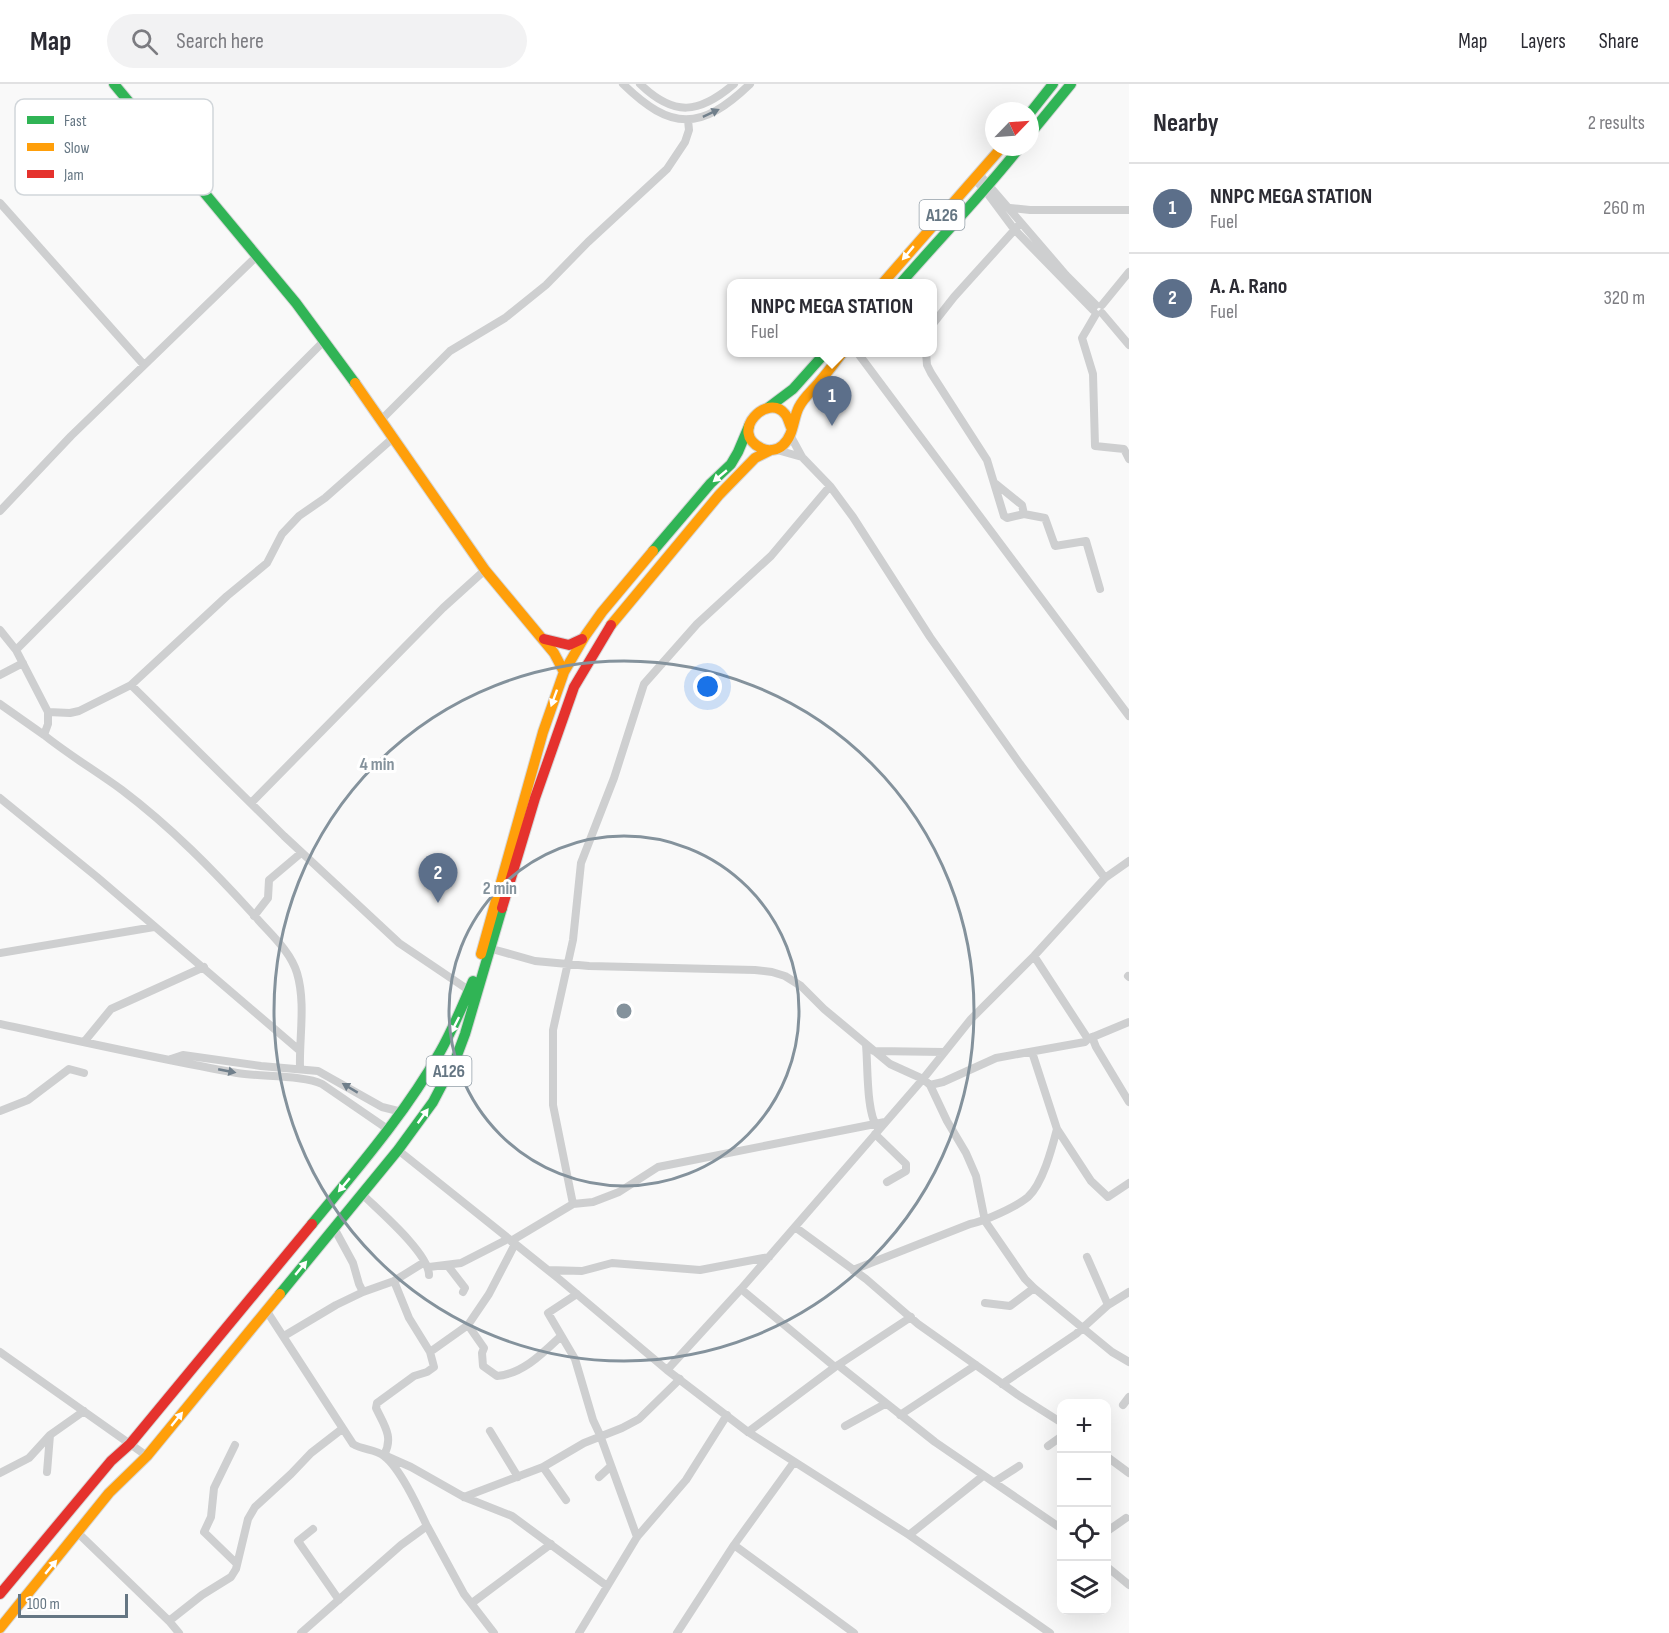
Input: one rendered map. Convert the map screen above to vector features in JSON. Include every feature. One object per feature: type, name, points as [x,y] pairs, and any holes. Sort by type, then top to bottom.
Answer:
[{"type":"main road","points":[[114,84],[126,99]]},
{"type":"main road","points":[[1039,102],[1053,84]]},
{"type":"main road","points":[[1039,123],[1071,84]]},
{"type":"main road","name":"A126","points":[[886,279],[927,231],[978,178],[995,156]]},
{"type":"main road","name":"A126","points":[[904,279],[957,218],[988,188],[1013,156]]},
{"type":"main road","points":[[206,195],[324,341],[485,570],[554,653],[564,672]]},
{"type":"main road","name":"A126","points":[[0,1594],[111,1461],[130,1444],[403,1112],[444,1046],[470,991],[543,732],[564,672],[602,612],[711,483],[730,467],[741,448],[753,416],[758,411],[780,401],[800,384],[822,357]]},
{"type":"main road","name":"A126","points":[[0,1628],[109,1493],[147,1456],[398,1150],[433,1102],[456,1058],[473,1011],[554,740],[574,687],[591,655],[628,603],[718,495],[754,458],[782,446],[791,431],[803,400],[839,357]]},
{"type":"main road","points":[[769,407],[781,411],[790,421],[791,431]]},
{"type":"main road","points":[[749,426],[751,438],[759,447],[773,449]]},
{"type":"main road","points":[[541,638],[567,646],[578,643],[585,636]]},
{"type":"street","points":[[623,84],[653,110],[670,118],[688,120],[715,112],[750,84]]},
{"type":"street","points":[[640,84],[665,104],[685,108],[704,105],[734,84]]},
{"type":"street","points":[[381,420],[450,351],[505,318],[546,285],[588,242],[667,169],[685,142],[689,130],[688,120]]},
{"type":"street","points":[[978,178],[1010,208],[1129,345]]},
{"type":"street","points":[[988,188],[1014,229],[1098,310]]},
{"type":"street","points":[[0,203],[144,365]]},
{"type":"street","points":[[1010,208],[1129,210]]},
{"type":"street","points":[[937,318],[1021,223]]},
{"type":"street","points":[[0,511],[71,436],[257,256]]},
{"type":"street","points":[[1129,272],[1098,310],[1082,338],[1093,374],[1095,446],[1124,449],[1129,459]]},
{"type":"street","points":[[16,650],[324,341]]},
{"type":"street","points":[[861,357],[1129,716]]},
{"type":"street","points":[[926,357],[931,373],[987,460],[1004,516],[1009,518],[1024,514],[1046,518],[1055,546],[1086,541],[1100,589]]},
{"type":"street","points":[[791,431],[802,457],[830,486],[853,517],[930,637],[1105,878]]},
{"type":"street","points":[[48,712],[79,711],[131,685],[227,596],[267,563],[282,534],[299,516],[326,498],[393,438]]},
{"type":"street","points":[[773,449],[802,457]]},
{"type":"street","points":[[996,484],[1022,505],[1024,514]]},
{"type":"street","points":[[573,1204],[553,1105],[553,1030],[573,940],[581,863],[614,778],[644,684],[697,624],[771,555],[830,486]]},
{"type":"street","points":[[250,803],[444,608],[485,570]]},
{"type":"street","points":[[0,630],[16,650],[48,712],[48,723],[44,735]]},
{"type":"street","points":[[0,675],[22,663]]},
{"type":"street","points":[[131,685],[250,803],[399,943],[470,991]]},
{"type":"street","points":[[0,704],[123,791],[169,829],[204,861],[285,950],[298,976],[301,1020],[300,1068]]},
{"type":"street","points":[[0,798],[204,967],[299,1050]]},
{"type":"street","points":[[254,916],[268,898],[269,880],[302,853]]},
{"type":"street","points":[[667,1370],[769,1257],[876,1129],[923,1079],[970,1019],[1034,956],[1105,878],[1129,861]]},
{"type":"street","points":[[0,953],[154,927]]},
{"type":"street","points":[[492,949],[535,961],[568,964],[772,972],[785,976],[801,986],[824,1009],[890,1064],[923,1079],[930,1085],[976,1176],[985,1221],[1020,1272],[1034,1288],[1082,1328],[1112,1352],[1129,1362]]},
{"type":"street","points":[[1034,956],[1090,1038],[1129,1102]]},
{"type":"street","points":[[84,1042],[111,1009],[204,967]]},
{"type":"street","points":[[930,1085],[943,1082],[996,1058],[1084,1042],[1129,1022]]},
{"type":"street","points":[[0,1024],[253,1076],[317,1081],[389,1130]]},
{"type":"street","points":[[866,1045],[870,1099],[876,1129],[906,1164],[906,1171],[886,1182]]},
{"type":"street","points":[[874,1051],[944,1052]]},
{"type":"street","points":[[1032,1052],[1057,1129],[1091,1181],[1107,1197],[1129,1183]]},
{"type":"street","points":[[170,1060],[183,1055],[261,1066],[300,1068],[324,1073],[382,1107],[403,1112]]},
{"type":"street","points":[[0,1111],[28,1100],[69,1069],[84,1074]]},
{"type":"street","points":[[429,1271],[461,1263],[511,1241],[573,1204],[593,1202],[619,1192],[658,1167],[876,1129]]},
{"type":"street","points":[[853,1270],[970,1224],[985,1221],[1029,1196],[1040,1178],[1057,1129]]},
{"type":"street","points":[[398,1150],[548,1270],[667,1370],[748,1432],[909,1535],[1050,1633]]},
{"type":"street","points":[[362,1194],[409,1241],[429,1271]]},
{"type":"street","points":[[795,1227],[976,1365],[1057,1419]]},
{"type":"street","points":[[334,1228],[353,1263],[358,1284],[363,1292]]},
{"type":"street","points":[[430,1352],[468,1325],[492,1289],[511,1241]]},
{"type":"street","points":[[548,1270],[582,1271],[612,1263],[700,1270],[769,1257]]},
{"type":"street","points":[[1087,1257],[1108,1305]]},
{"type":"street","points":[[284,1336],[336,1305],[394,1281],[423,1263],[429,1271]]},
{"type":"street","points":[[448,1266],[465,1288],[463,1292]]},
{"type":"street","points":[[384,1455],[389,1446],[389,1438],[375,1406],[400,1385],[420,1373],[427,1372],[434,1366],[430,1352],[410,1318],[394,1281]]},
{"type":"street","points":[[985,1303],[1010,1306],[1034,1288]]},
{"type":"street","points":[[741,1289],[885,1404],[983,1476],[1057,1526]]},
{"type":"street","points":[[577,1294],[548,1313],[575,1359],[593,1420],[638,1537]]},
{"type":"street","points":[[1002,1384],[1038,1361],[1108,1305],[1127,1294],[1129,1306]]},
{"type":"street","points":[[266,1309],[353,1444],[360,1449],[384,1455],[411,1467],[464,1497],[512,1516],[607,1586]]},
{"type":"street","points":[[748,1432],[837,1366],[911,1317]]},
{"type":"street","points":[[468,1325],[484,1348],[483,1366],[497,1376],[511,1373],[530,1363],[561,1336]]},
{"type":"street","points":[[0,1352],[147,1456]]},
{"type":"street","points":[[900,1415],[976,1365]]},
{"type":"street","points":[[464,1497],[543,1467],[600,1435],[622,1428],[639,1419],[680,1379]]},
{"type":"street","points":[[1123,1404],[1129,1397]]},
{"type":"street","points":[[845,1426],[885,1404]]},
{"type":"street","points":[[0,1473],[29,1458],[50,1435],[84,1411]]},
{"type":"street","points":[[579,1633],[638,1537],[686,1480],[727,1415]]},
{"type":"street","points":[[169,1621],[202,1595],[231,1577],[237,1564],[248,1519],[255,1507],[311,1453],[342,1429]]},
{"type":"street","points":[[490,1431],[518,1477]]},
{"type":"street","points":[[47,1472],[50,1435]]},
{"type":"street","points":[[1048,1446],[1057,1440]]},
{"type":"street","points":[[235,1445],[214,1488],[211,1517],[204,1532],[237,1564]]},
{"type":"street","points":[[384,1455],[411,1492],[464,1594],[494,1633]]},
{"type":"street","points":[[1111,1459],[1129,1473]]},
{"type":"street","points":[[677,1633],[734,1545],[794,1462]]},
{"type":"street","points":[[599,1477],[611,1466]]},
{"type":"street","points":[[994,1482],[1019,1466]]},
{"type":"street","points":[[543,1467],[567,1500]]},
{"type":"street","points":[[909,1535],[983,1476]]},
{"type":"street","points":[[1111,1529],[1126,1518]]},
{"type":"street","points":[[301,1633],[401,1545],[427,1526]]},
{"type":"street","points":[[313,1528],[298,1542],[339,1600]]},
{"type":"street","points":[[78,1533],[179,1633]]},
{"type":"street","points":[[471,1602],[551,1544]]},
{"type":"street","points":[[734,1545],[854,1633]]},
{"type":"street","points":[[1111,1569],[1129,1585]]},
{"type":"traffic: fast","points":[[114,84],[126,99]]},
{"type":"traffic: fast","points":[[1039,102],[1053,84]]},
{"type":"traffic: fast","points":[[1039,123],[1071,84]]},
{"type":"traffic: fast","points":[[904,279],[1012,156]]},
{"type":"traffic: fast","points":[[206,195],[296,303],[355,383]]},
{"type":"traffic: fast","points":[[769,407],[793,389],[822,357]]},
{"type":"traffic: fast","points":[[653,551],[711,483],[731,464],[749,426]]},
{"type":"traffic: fast","points":[[280,1294],[398,1150],[433,1102],[456,1058],[465,1034],[502,908]]},
{"type":"traffic: fast","points":[[312,1224],[380,1141],[412,1097],[445,1043],[473,981]]},
{"type":"traffic: slow","points":[[886,279],[994,156]]},
{"type":"traffic: slow","points":[[791,427],[785,414],[778,408],[769,408],[754,417],[748,433],[752,441],[761,448],[773,450],[783,445],[787,441],[801,403],[839,357]]},
{"type":"traffic: slow","points":[[355,383],[485,570],[554,653],[564,672]]},
{"type":"traffic: slow","points":[[611,625],[719,495],[755,458],[771,450]]},
{"type":"traffic: slow","points":[[481,954],[543,732],[564,672],[602,612],[653,551]]},
{"type":"traffic: slow","points":[[0,1628],[109,1493],[147,1456],[280,1294]]},
{"type":"traffic: jam","points":[[502,908],[535,798],[574,687],[611,625]]},
{"type":"traffic: jam","points":[[544,639],[569,645],[582,639]]},
{"type":"traffic: jam","points":[[0,1594],[111,1461],[130,1444],[312,1224]]},
{"type":"place","name":"NNPC MEGA STATION","points":[[832,426]]},
{"type":"place","name":"A. A. Rano","points":[[438,903]]}]
